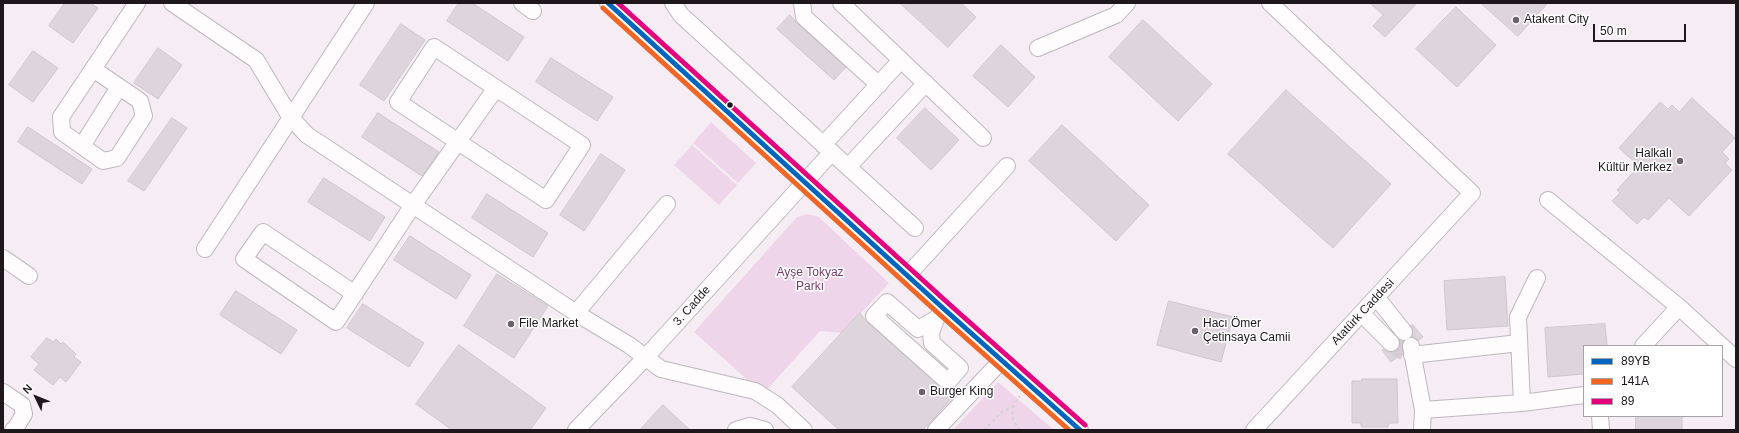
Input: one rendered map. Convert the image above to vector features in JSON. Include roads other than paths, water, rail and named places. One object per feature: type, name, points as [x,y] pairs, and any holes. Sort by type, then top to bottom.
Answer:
[{"type":"street","points":[[93,69],[140,101],[144,116],[117,158],[102,161],[62,132],[61,117],[93,69],[137,3]]},
{"type":"street","points":[[172,3],[256,60],[291,118],[307,135],[576,313],[629,345],[662,369],[755,391],[777,405],[804,430]]},
{"type":"street","points":[[205,250],[366,3]]},
{"type":"street","points":[[608,3],[806,182],[907,276],[940,314],[1002,360],[1080,430]]},
{"type":"street","points":[[673,3],[681,15],[915,228]]},
{"type":"street","points":[[802,3],[804,17],[879,85]]},
{"type":"street","points":[[841,3],[983,138]]},
{"type":"street","points":[[1038,48],[1116,15],[1127,3]]},
{"type":"street","name":"Atatürk Caddesi","points":[[1254,430],[1472,193],[1270,3]]},
{"type":"street","points":[[434,47],[582,145],[546,200],[458,141],[398,102],[434,47]]},
{"type":"street","name":"3. Cadde","points":[[576,430],[645,358],[806,182],[828,149],[879,85],[902,60]]},
{"type":"street","points":[[848,167],[926,84]]},
{"type":"street","points":[[82,146],[119,87]]},
{"type":"street","points":[[355,294],[263,232],[244,259],[336,322],[355,294],[413,205],[496,88]]},
{"type":"street","points":[[907,276],[1007,166]]},
{"type":"street","points":[[1548,200],[1679,307],[1721,345]]},
{"type":"street","points":[[576,313],[667,204]]},
{"type":"street","points":[[3,258],[29,276]]},
{"type":"street","points":[[1522,403],[1518,317],[1537,278]]},
{"type":"street","points":[[1377,298],[1415,360],[1423,410],[1422,430]]},
{"type":"street","points":[[887,302],[918,329],[940,314],[931,333],[932,343],[960,368],[948,382],[874,316],[887,302]]},
{"type":"street","points":[[1644,345],[1679,307]]},
{"type":"street","points":[[1362,314],[1391,343]]},
{"type":"street","points":[[1409,348],[1519,343]]},
{"type":"street","points":[[1723,347],[1736,359]]},
{"type":"street","points":[[936,430],[1002,360]]},
{"type":"street","points":[[3,392],[22,405],[24,414],[13,430]]},
{"type":"street","points":[[1423,410],[1522,403],[1583,395]]},
{"type":"street","points":[[1600,417],[1601,430]]},
{"type":"street","points":[[736,430],[750,426],[765,430]]},
{"type":"tunnel","points":[[1391,343],[1397,349],[1404,352]]},
{"type":"place","name":"Atakent City","points":[[1516,20]]},
{"type":"place","name":"Halkalı Kültür Merkez","points":[[1680,161]]},
{"type":"place","name":"File Market","points":[[511,324]]},
{"type":"place","name":"Hacı Ömer Çetinsaya Camii","points":[[1195,331]]},
{"type":"place","name":"Burger King","points":[[922,392]]},
{"type":"park label","name":"Ayşe Tokyaz Parkı","points":[[810,280]]}]
